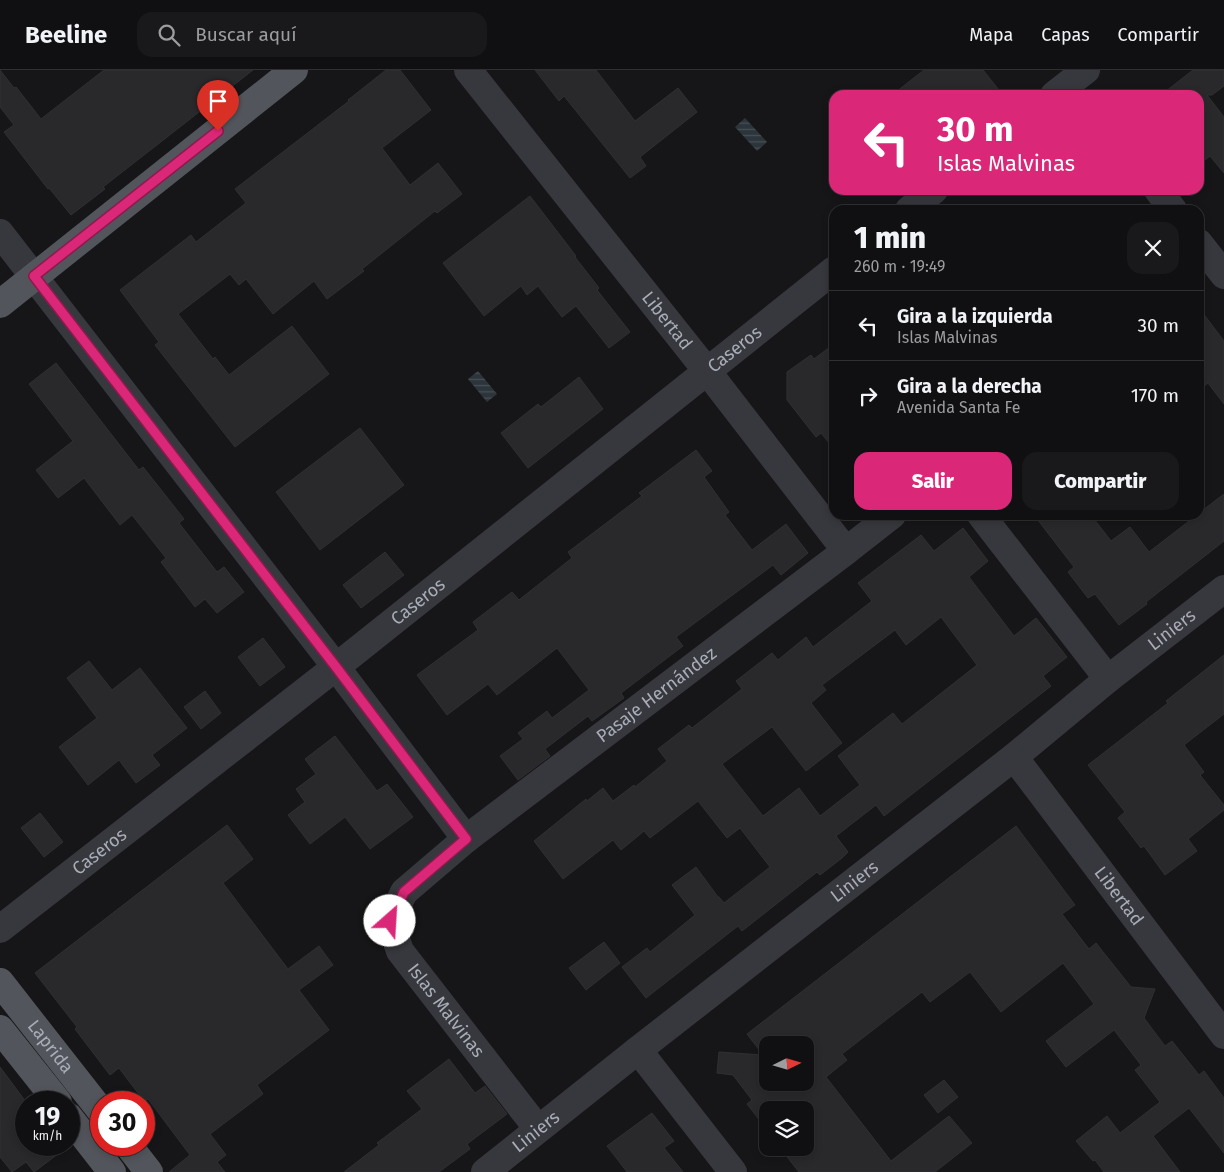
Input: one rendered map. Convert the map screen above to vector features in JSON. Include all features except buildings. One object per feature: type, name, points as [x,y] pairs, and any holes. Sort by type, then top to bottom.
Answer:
[{"type":"main road","points":[[0,304],[294,70]]},
{"type":"main road","name":"Laprida","points":[[0,982],[90,1097]]},
{"type":"main road","name":"Laprida","points":[[0,1029],[49,1091]]},
{"type":"main road","points":[[80,1130],[112,1172]]},
{"type":"main road","points":[[137,1156],[149,1172]]},
{"type":"street","name":"Libertad","points":[[468,70],[707,371],[846,551]]},
{"type":"street","points":[[915,205],[928,195]]},
{"type":"street","points":[[0,233],[336,667],[466,839]]},
{"type":"street","points":[[1204,250],[1224,276]]},
{"type":"street","name":"Caseros","points":[[0,930],[336,667],[829,274]]},
{"type":"street","points":[[846,551],[886,520]]},
{"type":"street","points":[[985,520],[1108,679]]},
{"type":"street","name":"Pasaje Hernández","points":[[466,839],[846,551]]},
{"type":"street","name":"Liniers","points":[[485,1172],[538,1128],[1014,757],[1108,679],[1224,589]]},
{"type":"street","name":"Libertad","points":[[1014,757],[1224,1035]]},
{"type":"street","name":"Islas Malvinas","points":[[466,839],[404,892],[390,921],[400,951],[538,1128]]},
{"type":"street","points":[[638,1050],[733,1172]]},
{"type":"shaded area","points":[[745,118],[767,142],[757,151],[735,127]]},
{"type":"shaded area","points":[[478,371],[497,394],[487,402],[468,379]]},
{"type":"route","points":[[218,131],[34,276],[336,667],[466,839],[404,892],[390,921]]}]
